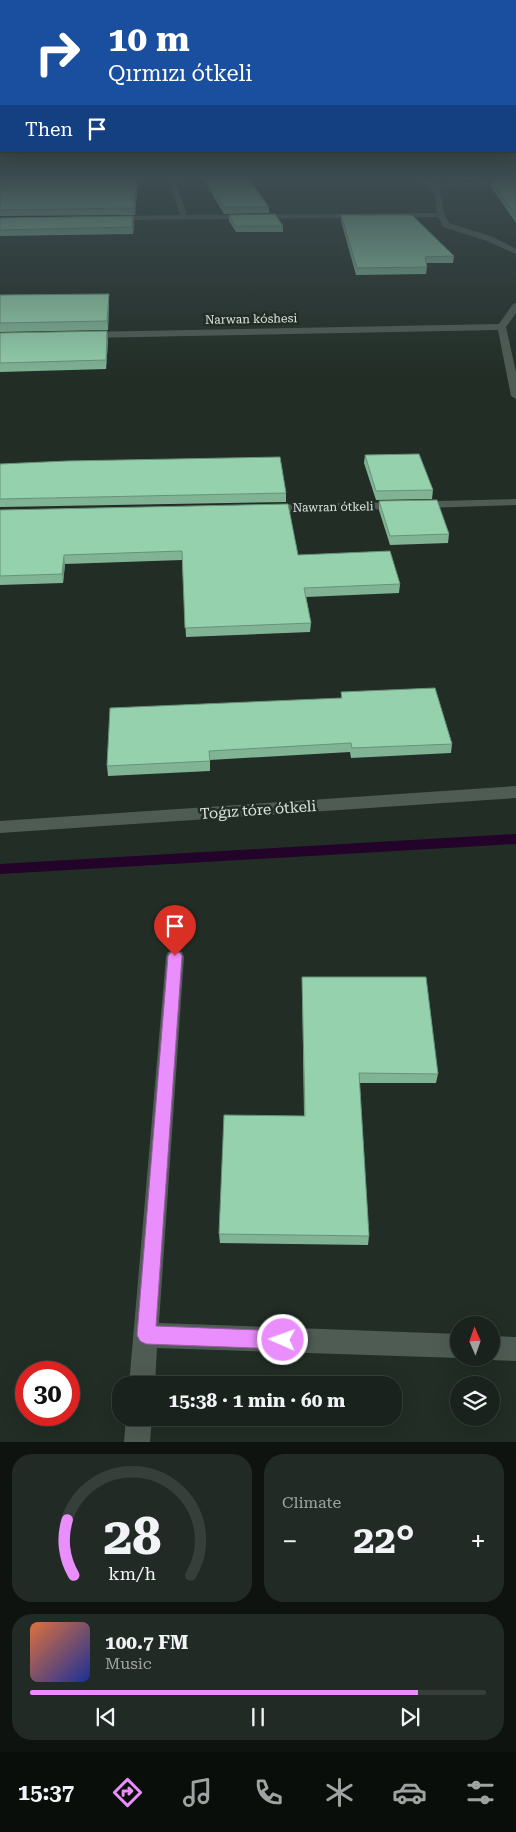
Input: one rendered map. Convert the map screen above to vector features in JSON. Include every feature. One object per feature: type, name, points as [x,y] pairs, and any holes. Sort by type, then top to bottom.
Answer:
[{"type":"street","points":[[501,244],[516,252]]},
{"type":"street","points":[[516,306],[502,326],[516,396]]},
{"type":"street","name":"Narwan kóshesi","points":[[79,335],[502,326]]},
{"type":"street","name":"Nawran ótkeli","points":[[260,509],[516,502]]},
{"type":"street","name":"Toǵız tóre ótkeli","points":[[0,827],[516,792]]},
{"type":"street","points":[[143,1376],[175,956]]},
{"type":"street","points":[[146,1335],[450,1346]]},
{"type":"street","points":[[500,1348],[516,1348]]},
{"type":"street","points":[[138,1442],[139,1426]]},
{"type":"building","points":[[350,244],[442,244],[454,256],[425,257],[427,267],[357,268]]},
{"type":"building","points":[[109,294],[107,321],[0,323],[0,295]]},
{"type":"building","points":[[107,331],[106,360],[0,363],[0,333]]},
{"type":"building","points":[[419,454],[433,490],[376,491],[365,455]]},
{"type":"building","points":[[280,457],[286,493],[0,499],[0,464]]},
{"type":"building","points":[[437,500],[449,534],[390,536],[379,501]]},
{"type":"building","points":[[288,504],[298,555],[390,551],[400,584],[304,588],[311,623],[185,628],[182,551],[64,555],[62,574],[0,576],[0,510]]},
{"type":"building","points":[[435,688],[452,744],[352,748],[351,743],[209,751],[210,761],[107,766],[110,708],[342,698],[341,692]]},
{"type":"building","points":[[302,977],[426,977],[438,1074],[359,1073],[369,1236],[219,1234],[224,1115],[305,1116]]},
{"type":"waterway","points":[[0,869],[516,839]]},
{"type":"route","points":[[175,956],[146,1335],[283,1340]]}]
